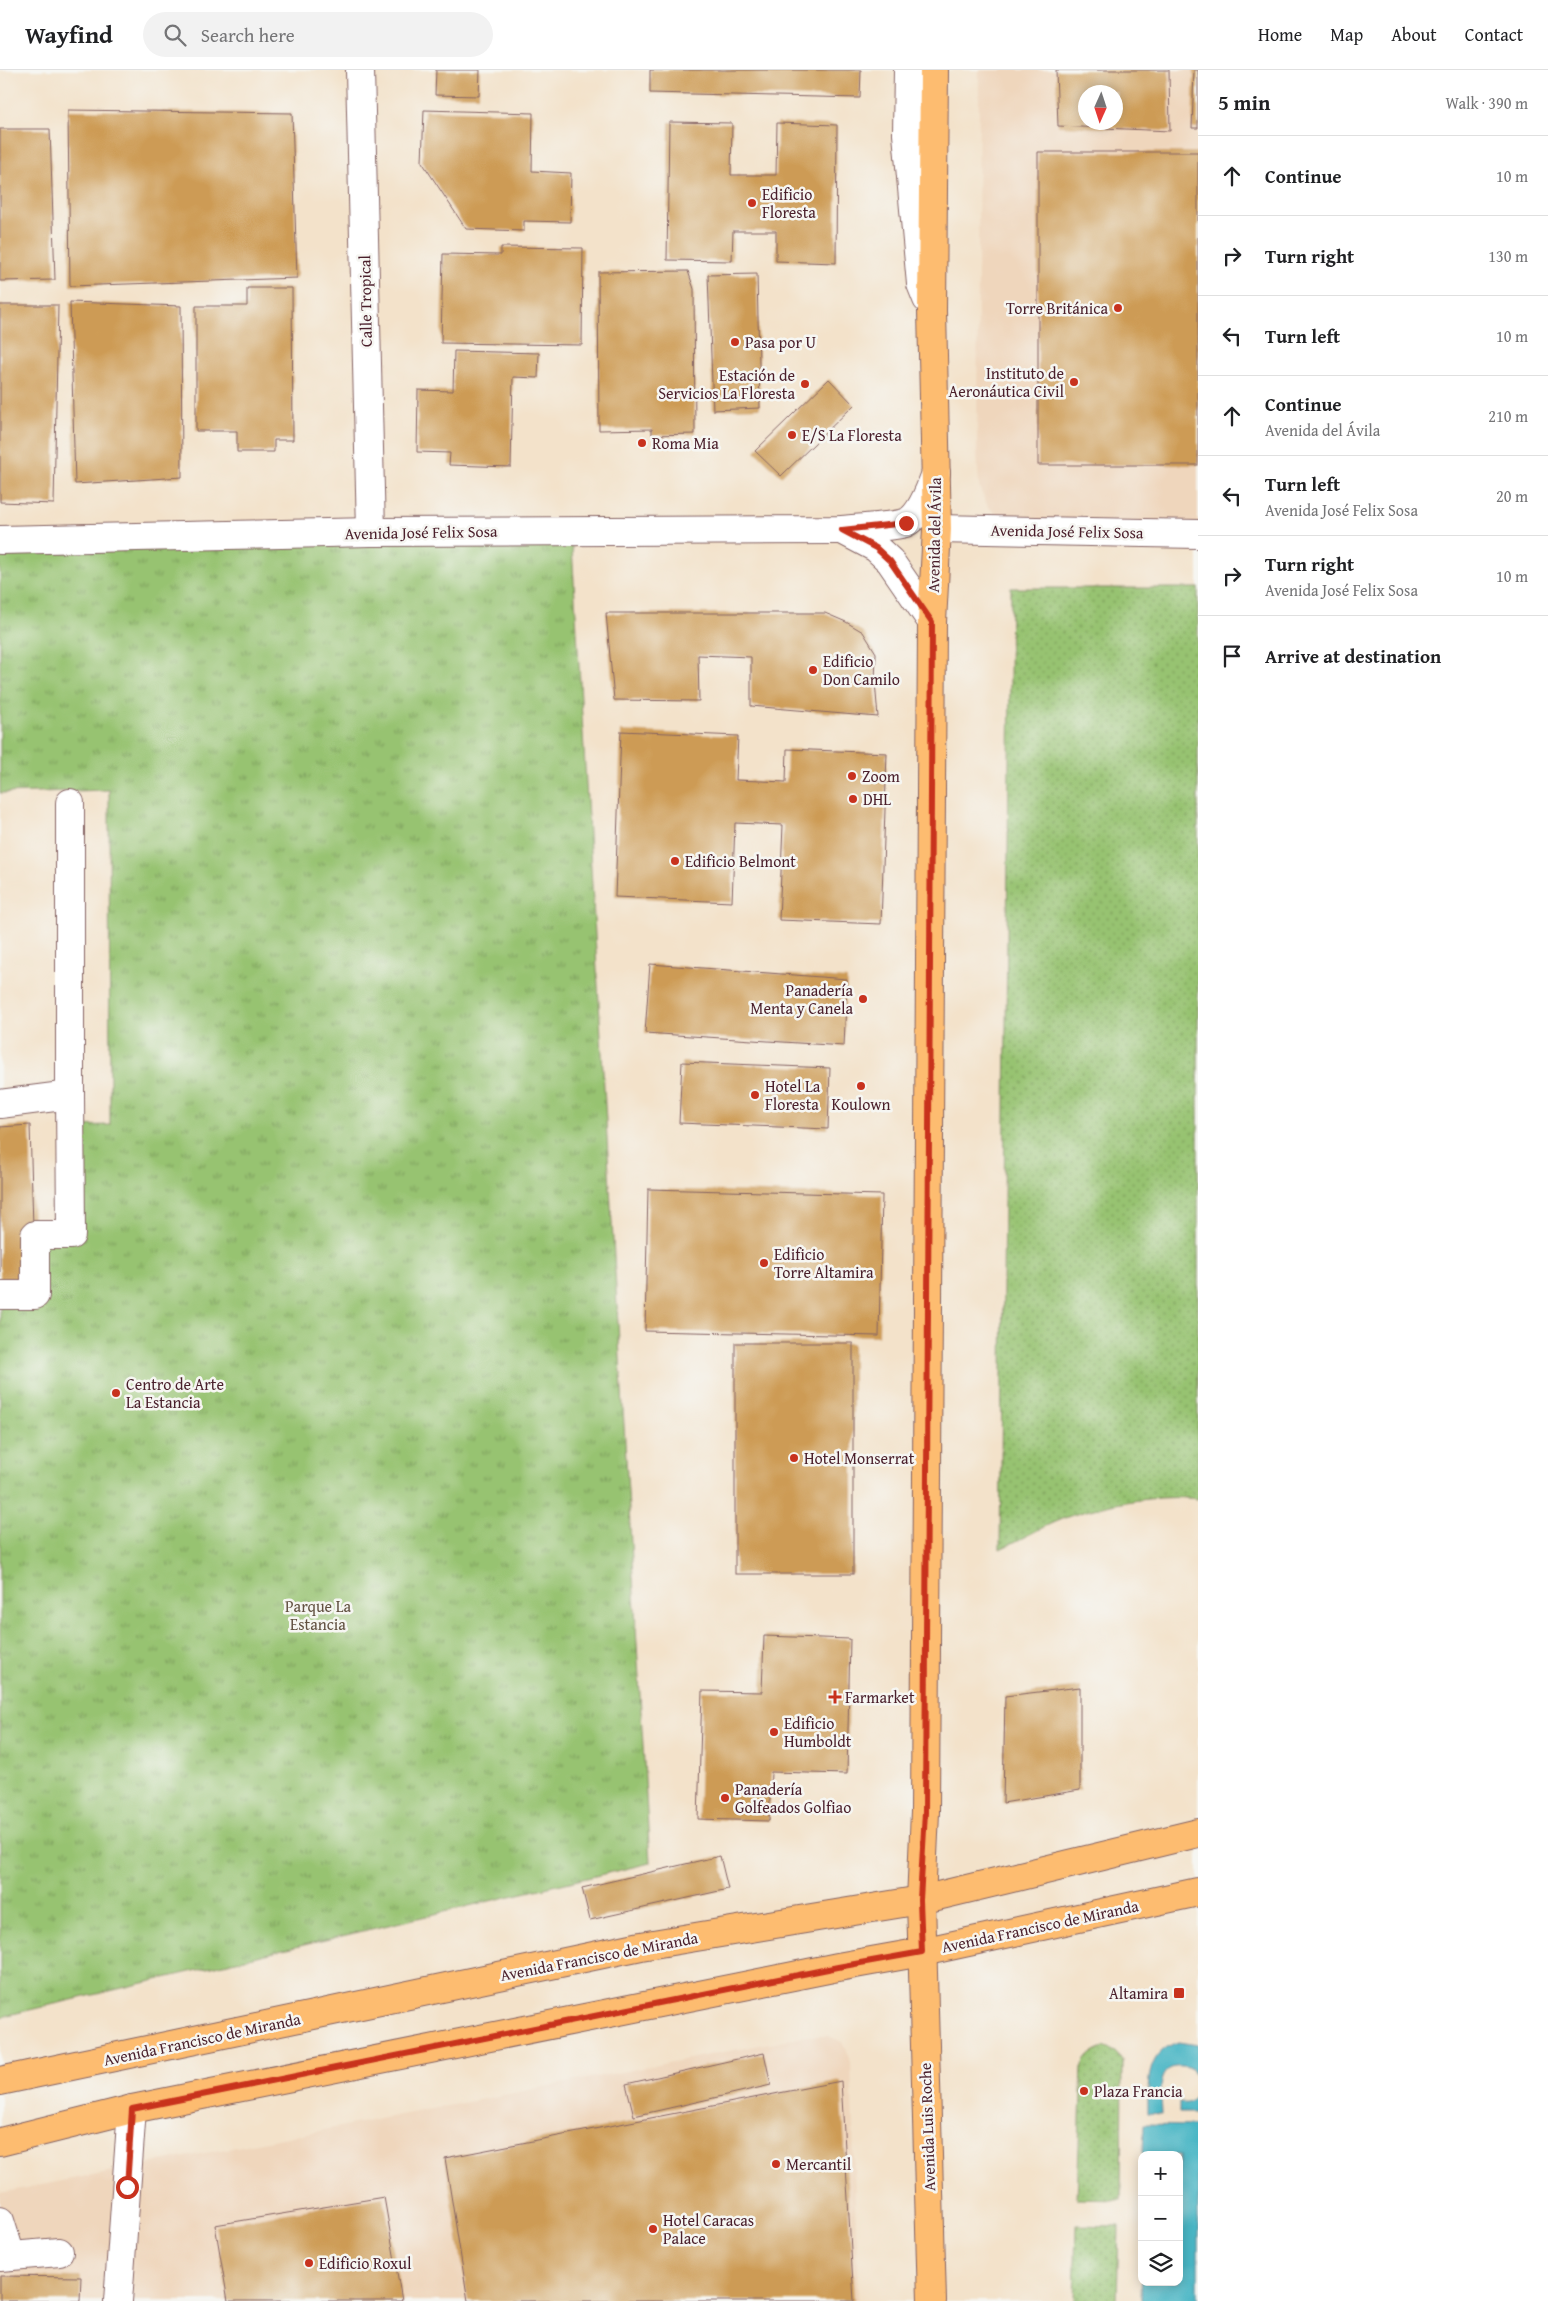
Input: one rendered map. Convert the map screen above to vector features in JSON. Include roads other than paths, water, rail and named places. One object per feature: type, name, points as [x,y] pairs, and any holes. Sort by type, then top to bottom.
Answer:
[{"type":"main road","name":"Avenida del Ávila","points":[[920,1900],[925,1802],[932,622],[937,529],[932,311],[934,70]]},
{"type":"main road","name":"Avenida Francisco de Miranda","points":[[0,2081],[641,1946],[920,1900],[1198,1834]]},
{"type":"main road","name":"Avenida Francisco de Miranda","points":[[0,2142],[132,2109],[838,1967],[922,1952],[1198,1892]]},
{"type":"main road","name":"Avenida Luis Roche","points":[[920,1900],[932,2301]]},
{"type":"street","name":"Calle Tropical","points":[[360,70],[371,532]]},
{"type":"street","name":"Avenida del Ávila","points":[[908,70],[907,134],[921,284],[932,311]]},
{"type":"street","name":"Avenida José Felix Sosa","points":[[0,540],[371,532],[842,530],[906,523],[917,512],[929,494],[936,474]]},
{"type":"street","name":"Avenida José Felix Sosa","points":[[937,529],[1198,534]]},
{"type":"street","name":"Avenida José Felix Sosa","points":[[842,530],[876,548],[890,561],[932,622]]},
{"type":"street","points":[[0,1296],[35,1295],[35,1234],[71,1235],[70,803]]},
{"type":"street","points":[[0,1104],[70,1095]]},
{"type":"street","points":[[118,2301],[132,2109]]},
{"type":"street","points":[[0,2221],[5,2257],[59,2252]]},
{"type":"water","points":[[1178,2042],[1198,2045],[1198,2081],[1192,2069],[1172,2068],[1166,2072],[1161,2086],[1162,2114],[1148,2113],[1149,2081],[1154,2062],[1167,2047]]},
{"type":"water","points":[[1198,2092],[1198,2113],[1179,2113],[1179,2103],[1190,2102]]},
{"type":"water","points":[[1144,2124],[1198,2125],[1198,2301],[1141,2301],[1141,2286],[1183,2286],[1183,2151],[1143,2151]]},
{"type":"place","name":"Edificio Floresta","points":[[752,203]]},
{"type":"place","name":"Torre Británica","points":[[1118,308]]},
{"type":"place","name":"Pasa por U","points":[[735,342]]},
{"type":"place","name":"Instituto de Aeronáutica Civil","points":[[1074,382]]},
{"type":"place","name":"Estación de Servicios La Floresta","points":[[805,384]]},
{"type":"place","name":"E/S La Floresta","points":[[792,435]]},
{"type":"place","name":"Roma Mia","points":[[642,443]]},
{"type":"place","name":"Edificio Don Camilo","points":[[813,670]]},
{"type":"place","name":"Zoom","points":[[852,776]]},
{"type":"place","name":"DHL","points":[[853,799]]},
{"type":"place","name":"Edificio Belmont","points":[[675,861]]},
{"type":"place","name":"Panadería Menta y Canela","points":[[863,999]]},
{"type":"place","name":"Koulown","points":[[861,1086]]},
{"type":"place","name":"Hotel La Floresta","points":[[755,1095]]},
{"type":"place","name":"Edificio Torre Altamira","points":[[764,1263]]},
{"type":"place","name":"Centro de Arte La Estancia","points":[[116,1393]]},
{"type":"place","name":"Hotel Monserrat","points":[[794,1458]]},
{"type":"place","name":"Farmarket","points":[[835,1697]]},
{"type":"place","name":"Edificio Humboldt","points":[[774,1732]]},
{"type":"place","name":"Panadería Golfeados Golfiao","points":[[725,1798]]},
{"type":"place","name":"Altamira","points":[[1179,1993]]},
{"type":"place","name":"Plaza Francia","points":[[1084,2091]]},
{"type":"place","name":"Mercantil","points":[[776,2164]]},
{"type":"place","name":"Hotel Caracas Palace","points":[[653,2229]]},
{"type":"place","name":"Edificio Roxul","points":[[309,2263]]},
{"type":"park label","name":"Parque La Estancia","points":[[318,1615]]}]
